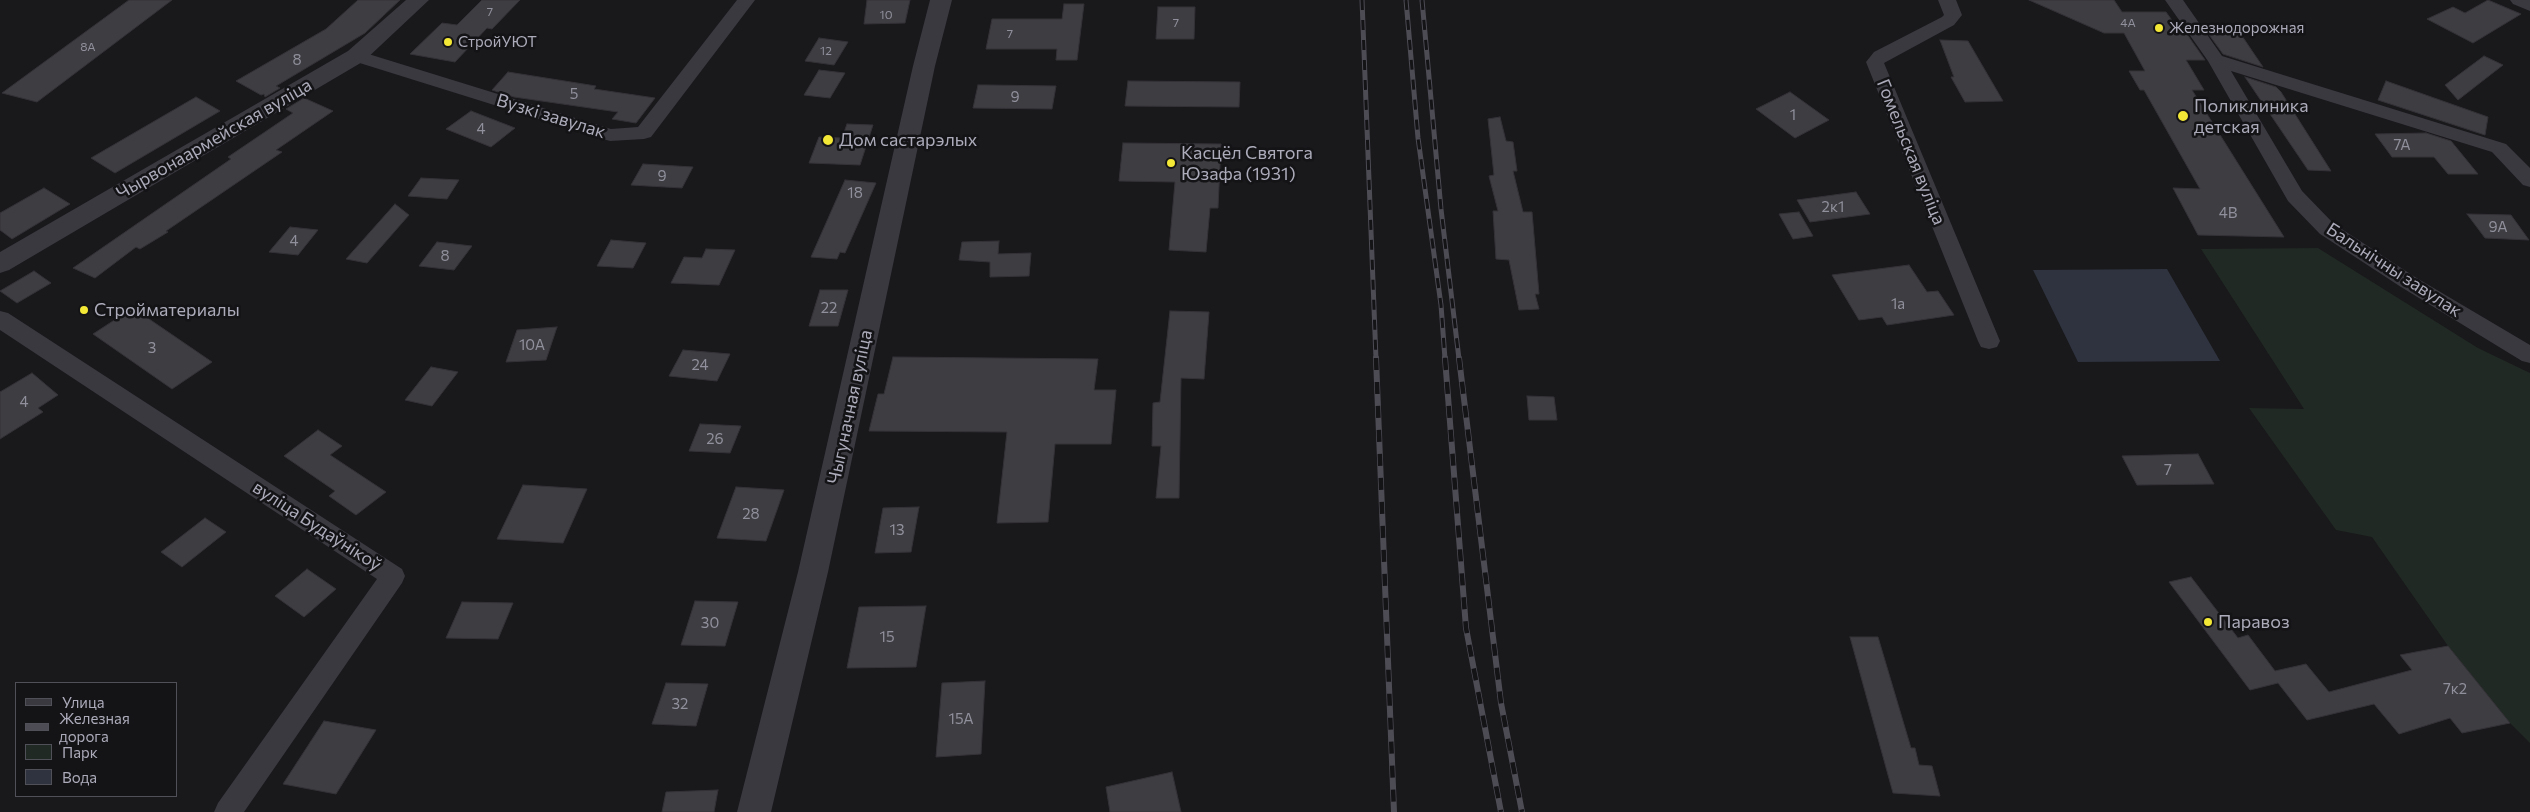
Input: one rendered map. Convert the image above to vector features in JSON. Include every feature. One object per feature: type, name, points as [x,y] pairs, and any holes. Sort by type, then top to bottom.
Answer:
[{"type":"street","name":"Чырвонаармейская вуліца","points":[[0,264],[356,56],[418,0]]},
{"type":"street","name":"Вузкі завулак","points":[[356,56],[610,135],[644,133],[746,0]]},
{"type":"street","name":"Чыгуначная вуліца","points":[[754,812],[818,553],[924,66],[941,0]]},
{"type":"street","name":"Гомельская вуліца","points":[[1947,0],[1953,15],[1948,21],[1880,56],[1875,62],[1989,341]]},
{"type":"street","name":"Бальнічны завулак","points":[[2174,0],[2216,60],[2295,196],[2327,229],[2400,278],[2530,355]]},
{"type":"street","points":[[2519,0],[2530,6]]},
{"type":"street","points":[[2216,60],[2499,148],[2530,180]]},
{"type":"street","name":"вуліца Будаўнікоў","points":[[0,319],[393,576],[228,812]]},
{"type":"green space","points":[[2318,248],[2478,348],[2530,373],[2530,743],[2510,723],[2448,646],[2372,537],[2336,530],[2249,408],[2304,409],[2201,249]]},
{"type":"water","points":[[2167,269],[2220,361],[2078,362],[2033,270]]},
{"type":"building","points":[[129,0],[172,0],[37,102],[2,93]]},
{"type":"building","points":[[358,0],[400,0],[365,33],[276,86],[280,88],[265,97],[264,94],[261,95],[236,81],[326,29]]},
{"type":"building","name":"СтройУЮТ","points":[[482,0],[520,0],[492,29],[487,28],[455,62],[410,54],[442,23],[457,25]]},
{"type":"building","points":[[867,0],[910,0],[905,23],[864,24]]},
{"type":"building","points":[[2029,0],[2114,0],[2122,12],[2166,12],[2179,30],[2184,30],[2205,60],[2186,60],[2204,90],[2192,90],[2284,237],[2198,235],[2173,188],[2200,189],[2144,90],[2140,90],[2129,71],[2145,71],[2124,33],[2104,33]]},
{"type":"building","points":[[2488,0],[2521,14],[2473,43],[2427,19],[2453,7],[2465,13]]},
{"type":"building","points":[[1064,4],[1084,4],[1077,60],[1056,60],[1057,49],[986,49],[992,19],[1062,19]]},
{"type":"building","points":[[1158,7],[1195,7],[1194,39],[1156,39]]},
{"type":"building","points":[[2207,32],[2240,33],[2263,67],[2223,54]]},
{"type":"building","points":[[819,38],[848,42],[834,65],[805,61]]},
{"type":"building","points":[[1940,40],[1968,41],[2003,101],[1965,102],[1951,77],[1954,77]]},
{"type":"building","points":[[2484,56],[2503,65],[2458,100],[2445,85]]},
{"type":"building","points":[[819,70],[845,73],[830,98],[804,95]]},
{"type":"building","points":[[508,72],[596,86],[594,89],[655,98],[636,123],[612,119],[618,112],[514,97],[492,90]]},
{"type":"building","points":[[2245,77],[2276,87],[2281,92],[2331,171],[2308,170]]},
{"type":"building","points":[[1128,81],[1240,82],[1239,107],[1125,106]]},
{"type":"building","points":[[2386,81],[2488,117],[2485,135],[2378,100]]},
{"type":"building","points":[[978,85],[1056,86],[1052,109],[973,108]]},
{"type":"building","points":[[1790,92],[1829,120],[1795,138],[1756,109]]},
{"type":"building","points":[[196,97],[220,111],[115,173],[91,158]]},
{"type":"building","points":[[304,98],[333,111],[276,150],[282,152],[166,231],[168,232],[140,249],[136,247],[95,278],[73,268],[231,159],[228,157],[293,113],[286,109]]},
{"type":"building","points":[[471,111],[515,128],[491,147],[446,129]]},
{"type":"building","points":[[1500,117],[1506,141],[1513,142],[1517,171],[1513,171],[1523,212],[1532,212],[1539,294],[1535,294],[1539,309],[1519,310],[1509,260],[1496,259],[1493,211],[1498,211],[1489,176],[1494,175],[1488,119]]},
{"type":"building","points":[[847,124],[873,125],[860,165],[809,163],[819,137],[842,138]]},
{"type":"building","points":[[2426,133],[2451,141],[2478,174],[2448,174],[2434,157],[2392,157],[2375,134]]},
{"type":"building","name":"Касцёл Святога Юзафа (1931)","points":[[1123,143],[1221,144],[1218,208],[1210,208],[1206,252],[1169,250],[1175,182],[1119,181]]},
{"type":"building","points":[[643,164],[693,167],[682,188],[631,185]]},
{"type":"building","points":[[421,178],[459,180],[447,199],[408,196]]},
{"type":"building","points":[[845,180],[876,183],[845,253],[840,252],[837,259],[811,257]]},
{"type":"building","points":[[44,188],[70,204],[12,239],[0,230],[0,213]]},
{"type":"building","points":[[1856,192],[1870,214],[1810,222],[1797,200]]},
{"type":"building","points":[[395,204],[409,215],[367,263],[346,259]]},
{"type":"building","points":[[1799,212],[1813,236],[1793,239],[1779,214]]},
{"type":"building","points":[[2467,214],[2511,215],[2529,240],[2485,238]]},
{"type":"building","points":[[290,227],[318,230],[298,255],[269,252]]},
{"type":"building","points":[[611,240],[646,243],[633,268],[597,266]]},
{"type":"building","points":[[999,241],[998,254],[1031,253],[1029,276],[990,277],[990,262],[959,260],[962,242]]},
{"type":"building","points":[[437,242],[472,246],[454,270],[419,266]]},
{"type":"building","points":[[706,249],[735,250],[719,285],[671,283],[684,257],[702,258]]},
{"type":"building","points":[[1909,265],[1927,292],[1938,291],[1954,315],[1887,325],[1882,317],[1859,320],[1832,275]]},
{"type":"building","points":[[34,271],[51,283],[17,303],[0,291]]},
{"type":"building","points":[[820,290],[848,290],[838,326],[809,326]]},
{"type":"building","points":[[133,308],[212,362],[172,389],[93,334]]},
{"type":"building","points":[[1170,311],[1209,312],[1204,379],[1181,378],[1179,498],[1156,498],[1161,446],[1152,446],[1153,403],[1160,402]]},
{"type":"building","points":[[557,327],[546,360],[506,362],[517,330]]},
{"type":"building","points":[[683,350],[730,354],[717,381],[669,376]]},
{"type":"building","points":[[893,357],[1098,359],[1094,390],[1116,390],[1111,444],[1055,444],[1048,522],[997,523],[1007,432],[869,431],[878,394],[884,394]]},
{"type":"building","points":[[431,367],[458,372],[432,406],[405,400]]},
{"type":"building","points":[[32,373],[58,395],[38,408],[43,412],[0,439],[0,392]]},
{"type":"building","points":[[1527,396],[1554,397],[1557,420],[1529,420]]},
{"type":"building","points":[[700,424],[741,426],[730,453],[689,451]]},
{"type":"building","points":[[318,430],[342,446],[330,455],[386,492],[356,515],[329,496],[335,491],[284,456]]},
{"type":"building","points":[[2198,454],[2214,484],[2137,485],[2122,456]]},
{"type":"building","points":[[523,485],[587,489],[563,543],[497,539]]},
{"type":"building","points":[[736,487],[784,490],[766,541],[717,538]]},
{"type":"building","points":[[919,507],[911,552],[875,553],[883,508]]},
{"type":"building","points":[[205,518],[226,532],[182,567],[161,552]]},
{"type":"building","points":[[307,569],[336,589],[304,617],[275,596]]},
{"type":"building","points":[[2191,577],[2238,638],[2248,635],[2275,671],[2306,664],[2329,692],[2412,670],[2400,655],[2448,646],[2510,723],[2462,733],[2450,718],[2399,734],[2374,704],[2307,720],[2278,683],[2250,690],[2169,582]]},
{"type":"building","points":[[695,601],[738,602],[725,646],[681,645]]},
{"type":"building","points":[[462,602],[513,603],[498,639],[446,638]]},
{"type":"building","points":[[926,606],[916,667],[847,668],[859,607]]},
{"type":"building","points":[[1850,637],[1878,637],[1911,748],[1915,748],[1919,765],[1932,766],[1940,796],[1893,793]]},
{"type":"building","points":[[985,681],[981,754],[936,757],[942,683]]},
{"type":"building","points":[[666,683],[708,684],[696,726],[652,724]]},
{"type":"building","points":[[324,721],[376,730],[336,794],[283,784]]},
{"type":"building","points":[[1172,772],[1181,812],[1110,812],[1106,787]]},
{"type":"building","points":[[718,790],[714,812],[662,812],[666,792]]},
{"type":"railway","points":[[1362,0],[1376,359]]},
{"type":"railway","points":[[1406,0],[1418,138],[1441,305],[1445,359]]},
{"type":"railway","points":[[1422,0],[1441,209],[1459,359]]},
{"type":"railway","points":[[1376,358],[1394,812]]},
{"type":"railway","points":[[1445,358],[1466,628],[1501,812]]},
{"type":"railway","points":[[1459,358],[1501,703],[1522,812]]},
{"type":"place","name":"Железнодорожная","points":[[2159,28]]},
{"type":"place","name":"СтройУЮТ","points":[[448,42]]},
{"type":"place","name":"Поликлиника детская","points":[[2183,116]]},
{"type":"place","name":"Дом састарэлых","points":[[828,140]]},
{"type":"place","name":"Касцёл Святога Юзафа (1931)","points":[[1171,163]]},
{"type":"place","name":"Стройматериалы","points":[[84,310]]},
{"type":"place","name":"Паравоз","points":[[2208,622]]}]
